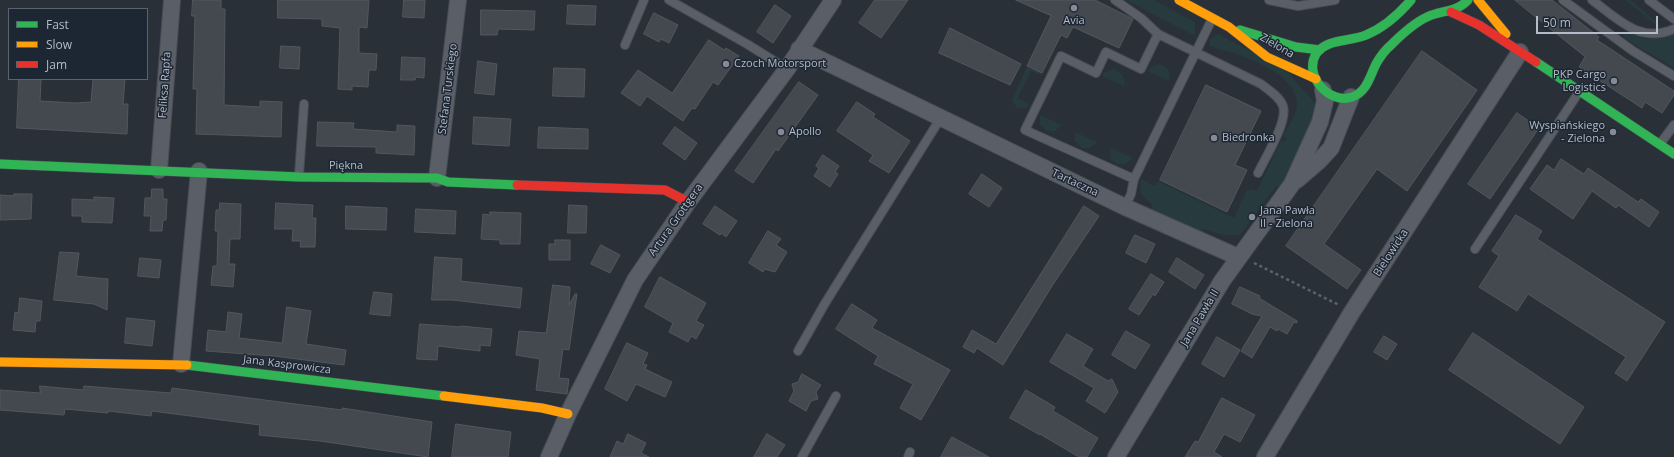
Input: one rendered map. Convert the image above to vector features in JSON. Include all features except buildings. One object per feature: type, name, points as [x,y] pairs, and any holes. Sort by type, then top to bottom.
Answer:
[{"type":"street","name":"Feliksa Rapfa","points":[[159,170],[172,0]]},
{"type":"street","name":"Stefana Turskiego","points":[[437,178],[458,0]]},
{"type":"street","name":"Artura Grottgera","points":[[549,457],[568,414],[635,280],[688,202],[787,69],[832,0]]},
{"type":"street","name":"Zielona","points":[[1179,0],[1229,27],[1267,57],[1319,85],[1337,98],[1351,97]]},
{"type":"street","points":[[1319,85],[1313,73],[1316,56],[1320,50],[1338,40],[1360,37],[1372,32],[1411,0]]},
{"type":"street","points":[[1351,97],[1359,94],[1365,88],[1380,56],[1391,44],[1425,18],[1451,12],[1462,7],[1468,0]]},
{"type":"street","points":[[1478,0],[1520,52]]},
{"type":"street","points":[[1451,12],[1479,25],[1504,44],[1520,52],[1674,154]]},
{"type":"street","name":"Zielona","points":[[1229,27],[1296,47],[1320,50]]},
{"type":"street","name":"Tartaczna","points":[[799,49],[940,119],[1125,207],[1238,257]]},
{"type":"street","name":"Bielowicka","points":[[1265,457],[1352,312],[1520,52]]},
{"type":"street","name":"Jana Pawła II","points":[[1116,457],[1238,257],[1292,184],[1316,134],[1322,115],[1325,101],[1319,85]]},
{"type":"street","name":"Jana Pawła II","points":[[1292,184],[1319,162],[1331,148],[1351,97]]},
{"type":"street","name":"Piękna","points":[[0,164],[299,177],[437,178],[448,182],[665,190],[688,202]]},
{"type":"street","points":[[181,364],[200,172]]},
{"type":"street","name":"Jana Kasprowicza","points":[[0,362],[181,364],[542,408],[568,414]]},
{"type":"lane","points":[[625,44],[644,0]]},
{"type":"lane","points":[[669,0],[747,44],[787,69]]},
{"type":"lane","points":[[1115,0],[1141,18],[1158,34],[1261,84],[1276,95],[1283,106],[1284,118],[1258,173]]},
{"type":"lane","points":[[1269,0],[1298,6],[1335,0]]},
{"type":"lane","points":[[1564,0],[1633,51],[1674,76]]},
{"type":"lane","points":[[1592,0],[1630,28],[1649,34],[1662,34],[1674,29]]},
{"type":"lane","points":[[1649,0],[1674,19]]},
{"type":"lane","points":[[1125,207],[1131,194],[1134,179],[1213,18]]},
{"type":"lane","points":[[1134,179],[1025,130],[1061,56],[1096,73],[1106,52],[1141,70],[1158,34]]},
{"type":"lane","points":[[1475,249],[1580,91]]},
{"type":"lane","points":[[299,177],[304,104]]},
{"type":"lane","points":[[798,351],[824,306],[940,119]]},
{"type":"lane","points":[[1660,144],[1674,125]]},
{"type":"lane","points":[[802,457],[836,396]]},
{"type":"path","points":[[1238,257],[1352,312]]},
{"type":"green space","points":[[1126,0],[1154,0],[1195,22],[1195,34],[1191,34]]},
{"type":"green space","points":[[1625,0],[1631,0],[1662,27],[1659,27]]},
{"type":"green space","points":[[1627,31],[1647,39],[1674,35],[1674,68],[1624,38],[1623,35]]},
{"type":"green space","points":[[1218,34],[1286,70],[1328,118],[1279,187],[1276,186],[1241,234],[1236,235],[1223,234],[1205,229],[1196,233],[1152,210],[1152,204],[1143,196],[1140,187],[1141,179],[1155,186],[1158,181],[1234,218],[1247,190],[1252,189],[1257,191],[1281,141],[1285,142],[1287,138],[1283,136],[1296,111],[1297,100],[1294,91],[1278,74],[1256,62],[1237,54],[1210,46],[1209,40]]},
{"type":"green space","points":[[1159,64],[1168,70],[1170,75],[1169,81],[1148,71],[1151,67]]},
{"type":"green space","points":[[1027,67],[1043,74],[1041,75],[1031,71],[1018,98],[1029,104],[1026,108],[1017,108],[1012,100]]},
{"type":"green space","points":[[1114,69],[1122,74],[1125,82],[1124,86],[1102,76],[1105,72]]},
{"type":"green space","points":[[1040,115],[1062,125],[1055,131],[1047,131],[1040,124]]},
{"type":"green space","points":[[1075,132],[1097,142],[1090,148],[1082,148],[1075,141]]},
{"type":"green space","points":[[1111,148],[1133,158],[1126,164],[1117,164],[1110,158]]},
{"type":"traffic: fast","points":[[1411,0],[1379,29],[1360,37],[1326,45],[1321,49],[1316,54],[1313,62],[1313,71],[1321,87],[1335,97],[1344,98],[1357,95],[1365,88],[1376,64],[1383,54],[1403,33],[1417,22],[1432,15],[1458,7],[1468,0]]},
{"type":"traffic: fast","points":[[1240,30],[1296,47],[1320,50]]},
{"type":"traffic: fast","points":[[1536,62],[1674,154]]},
{"type":"traffic: fast","points":[[0,164],[299,177],[437,178],[448,182],[517,185]]},
{"type":"traffic: fast","points":[[187,365],[444,396]]},
{"type":"traffic: slow","points":[[1179,0],[1229,27],[1267,57],[1316,79]]},
{"type":"traffic: slow","points":[[1478,0],[1506,34]]},
{"type":"traffic: slow","points":[[0,362],[187,365]]},
{"type":"traffic: slow","points":[[444,396],[542,408],[568,414]]},
{"type":"traffic: jam","points":[[1451,12],[1479,25],[1536,62]]},
{"type":"traffic: jam","points":[[517,185],[665,190],[688,202]]},
{"type":"place","name":"Avia","points":[[1074,8]]},
{"type":"place","name":"Czoch Motorsport","points":[[726,64]]},
{"type":"place","name":"PKP Cargo Logistics","points":[[1614,81]]},
{"type":"place","name":"Apollo","points":[[781,132]]},
{"type":"place","name":"Wyspiańskiego - Zielona","points":[[1613,132]]},
{"type":"place","name":"Biedronka","points":[[1214,138]]},
{"type":"place","name":"Jana Pawła II - Zielona","points":[[1252,217]]}]
